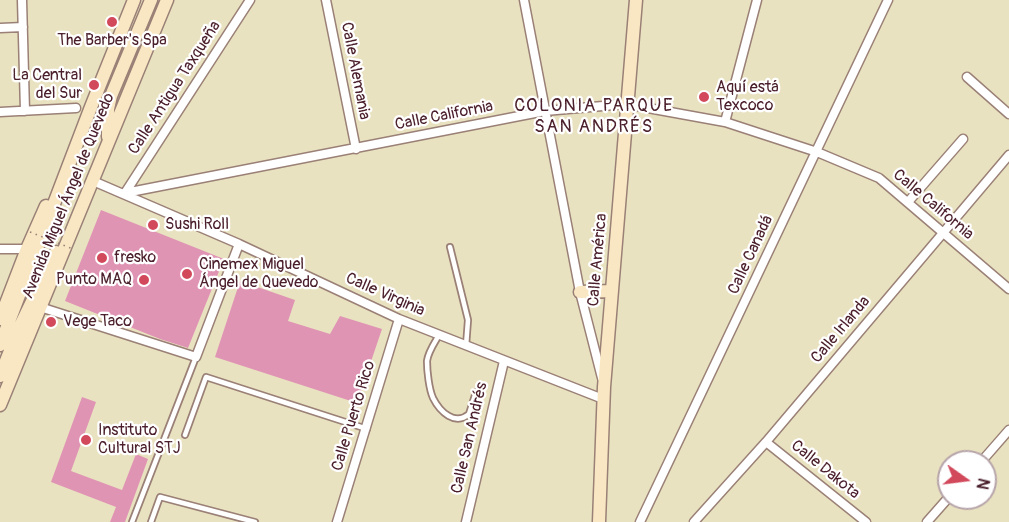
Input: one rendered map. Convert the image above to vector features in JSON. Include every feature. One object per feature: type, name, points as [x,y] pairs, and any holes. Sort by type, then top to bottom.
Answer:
[{"type":"main road","name":"Avenida Miguel Ángel de Quevedo","points":[[0,345],[134,0]]},
{"type":"main road","points":[[108,144],[110,100],[151,0]]},
{"type":"main road","name":"Avenida Miguel Ángel de Quevedo","points":[[0,405],[167,0]]},
{"type":"main road","name":"Calle América","points":[[599,522],[604,393],[636,0]]},
{"type":"main road","name":"Avenida Miguel Ángel de Quevedo","points":[[0,319],[27,249],[51,196],[63,181]]},
{"type":"main road","points":[[0,376],[20,326],[51,260],[80,212]]},
{"type":"main road","points":[[580,292],[612,291]]},
{"type":"street","points":[[22,0],[26,111]]},
{"type":"street","name":"Calle Antigua Taxqueña","points":[[125,193],[250,0]]},
{"type":"street","name":"Calle Alemania","points":[[326,0],[356,149]]},
{"type":"street","points":[[524,0],[580,292],[604,393]]},
{"type":"street","points":[[725,122],[758,0]]},
{"type":"street","name":"Calle Canadá","points":[[640,522],[888,0]]},
{"type":"street","points":[[0,28],[23,27]]},
{"type":"street","points":[[967,77],[1009,114]]},
{"type":"street","name":"Calle California","points":[[125,193],[545,111],[627,104],[725,122],[817,152],[879,178],[1009,289]]},
{"type":"street","points":[[0,112],[76,108]]},
{"type":"street","points":[[908,202],[963,139]]},
{"type":"street","name":"Calle Irlanda","points":[[694,522],[766,442],[1009,155]]},
{"type":"street","name":"Calle Virginia","points":[[93,180],[439,335],[504,361],[604,393]]},
{"type":"street","points":[[40,307],[196,357],[239,244]]},
{"type":"street","points":[[0,249],[27,249]]},
{"type":"street","name":"Calle Puerto Rico","points":[[337,522],[399,318]]},
{"type":"street","name":"Calle San Andrés","points":[[466,522],[504,361]]},
{"type":"street","points":[[992,450],[1009,430]]},
{"type":"street","name":"Calle Dakota","points":[[766,442],[866,522]]},
{"type":"street","points":[[927,522],[938,510]]},
{"type":"lane","points":[[450,247],[468,320],[466,346]]},
{"type":"lane","points":[[439,335],[427,359],[433,399],[449,417],[457,420],[470,414],[477,392]]},
{"type":"lane","points":[[132,522],[196,357]]},
{"type":"lane","points":[[185,435],[206,377],[366,429]]},
{"type":"lane","points":[[151,522],[160,497],[255,522]]},
{"type":"path","points":[[30,232],[73,249]]},
{"type":"building","name":"Punto MAQ","points":[[101,210],[224,259],[188,348],[65,301]]},
{"type":"building","points":[[240,281],[295,300],[288,321],[330,334],[340,316],[382,329],[357,403],[215,357]]},
{"type":"building","points":[[82,397],[96,402],[71,471],[122,490],[136,454],[148,459],[125,522],[110,522],[116,507],[51,482]]},
{"type":"place","name":"The Barber's Spa","points":[[112,22]]},
{"type":"place","name":"La Central del Sur","points":[[94,85]]},
{"type":"place","name":"Aquí está Texcoco","points":[[704,97]]},
{"type":"place","name":"Sushi Roll","points":[[153,225]]},
{"type":"place","name":"fresko","points":[[102,258]]},
{"type":"place","name":"Cinemex Miguel Ángel de Quevedo","points":[[187,274]]},
{"type":"place","name":"Punto MAQ","points":[[144,280]]},
{"type":"place","name":"Vege Taco","points":[[51,322]]},
{"type":"place","name":"Instituto Cultural STJ","points":[[86,440]]},
{"type":"district","name":"COLONIA PARQUE SAN ANDRÉS","points":[[594,116]]}]
